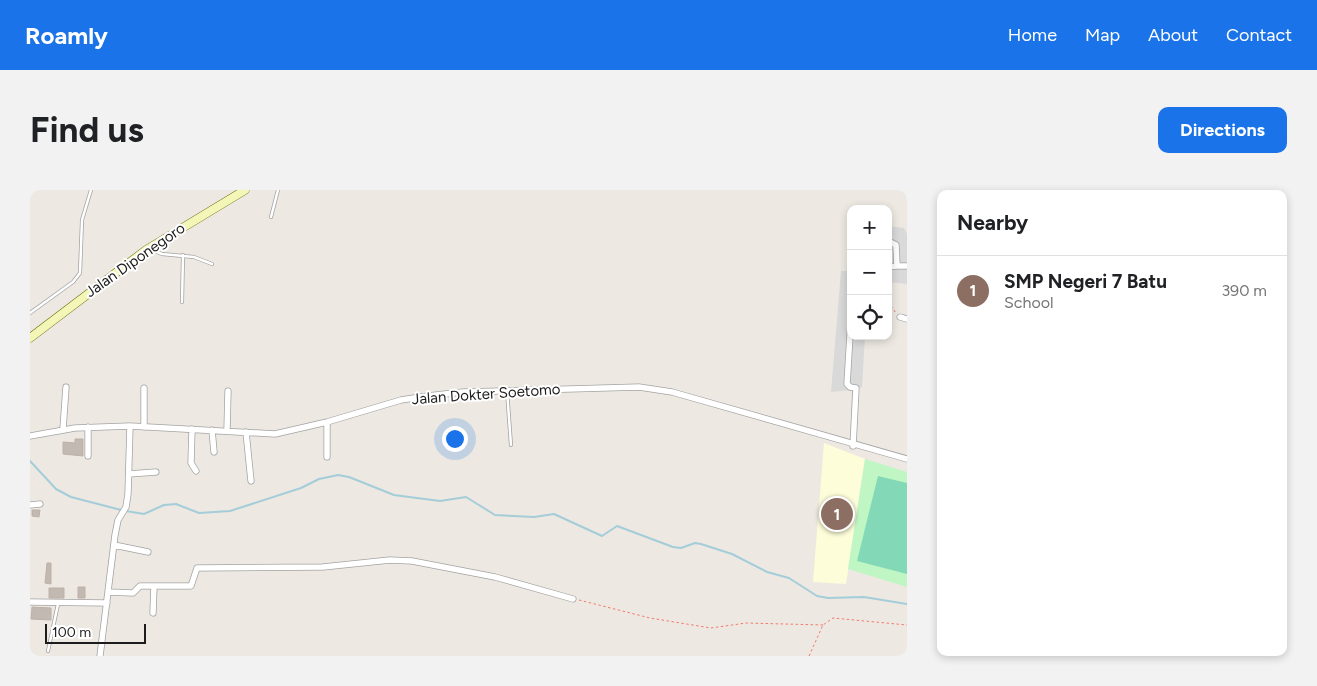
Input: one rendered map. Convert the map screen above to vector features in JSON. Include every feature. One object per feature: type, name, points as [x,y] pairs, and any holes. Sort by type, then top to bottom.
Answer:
[{"type":"main road","name":"Jalan Diponegoro","points":[[30,338],[149,248],[245,190]]},
{"type":"street","points":[[892,243],[896,245],[897,266]]},
{"type":"street","points":[[892,267],[907,266]]},
{"type":"street","points":[[900,317],[907,319]]},
{"type":"street","points":[[850,340],[847,384],[850,387],[856,388],[853,446]]},
{"type":"street","points":[[63,430],[66,387]]},
{"type":"street","name":"Jalan Dokter Soetomo","points":[[30,436],[88,427],[130,426],[275,434],[327,422],[412,398],[463,392],[639,387],[659,389],[759,416],[853,446],[907,460]]},
{"type":"street","points":[[144,388],[144,427]]},
{"type":"street","points":[[227,430],[228,391]]},
{"type":"street","points":[[327,422],[327,457]]},
{"type":"street","points":[[100,656],[118,520],[125,510],[129,474],[130,426]]},
{"type":"street","points":[[88,427],[88,456]]},
{"type":"street","points":[[192,429],[191,463],[196,471]]},
{"type":"street","points":[[212,430],[214,452]]},
{"type":"street","points":[[246,432],[251,481]]},
{"type":"street","points":[[129,474],[156,472]]},
{"type":"street","points":[[30,505],[40,504]]},
{"type":"street","points":[[114,545],[148,552]]},
{"type":"street","points":[[108,592],[133,593],[140,586],[191,586],[197,568],[313,568],[400,560],[437,564],[478,573],[574,599]]},
{"type":"street","points":[[153,613],[154,586]]},
{"type":"street","points":[[30,602],[107,604]]},
{"type":"lane","points":[[30,313],[73,282],[80,273],[82,220],[91,190]]},
{"type":"lane","points":[[271,216],[278,190]]},
{"type":"lane","points":[[149,248],[162,254],[183,255],[212,264]]},
{"type":"lane","points":[[182,302],[183,255]]},
{"type":"lane","points":[[507,391],[511,445]]},
{"type":"lane","points":[[48,651],[58,603]]},
{"type":"path","points":[[892,307],[900,317]]},
{"type":"path","points":[[574,599],[650,618],[711,628],[746,623],[824,625]]},
{"type":"path","points":[[809,656],[824,625],[833,618],[839,617],[907,625]]},
{"type":"shaded area","points":[[892,226],[904,228],[907,234],[907,284],[892,282]]},
{"type":"shaded area","points":[[841,271],[847,271],[847,340],[865,340],[862,387],[859,388],[856,444],[850,443],[852,390],[831,392]]},
{"type":"shaded area","points":[[824,443],[865,459],[846,584],[813,582]]},
{"type":"green space","points":[[865,459],[907,472],[907,587],[848,569]]},
{"type":"green space","points":[[878,476],[907,483],[907,574],[857,561]]},
{"type":"building","points":[[75,439],[83,439],[83,456],[63,454],[63,442],[75,443]]},
{"type":"building","points":[[32,510],[40,510],[39,517],[32,516]]},
{"type":"building","points":[[47,563],[51,563],[51,584],[45,583]]},
{"type":"building","points":[[78,587],[85,587],[85,598],[78,598]]},
{"type":"building","points":[[49,588],[64,588],[64,598],[49,598]]},
{"type":"building","points":[[32,607],[51,608],[51,620],[31,619]]},
{"type":"waterway","points":[[30,461],[56,489],[71,497],[121,510]]},
{"type":"waterway","points":[[126,511],[144,514],[164,505],[176,504],[199,513],[230,511],[301,488],[319,479],[338,475],[349,477],[394,495],[440,501],[466,497],[495,515],[534,517],[554,514],[602,536],[617,526],[673,547],[681,548],[695,543],[701,544],[732,554],[767,572],[789,578],[817,596],[828,598],[864,597],[907,604]]},
{"type":"place","name":"SMP Negeri 7 Batu","points":[[837,514]]}]
